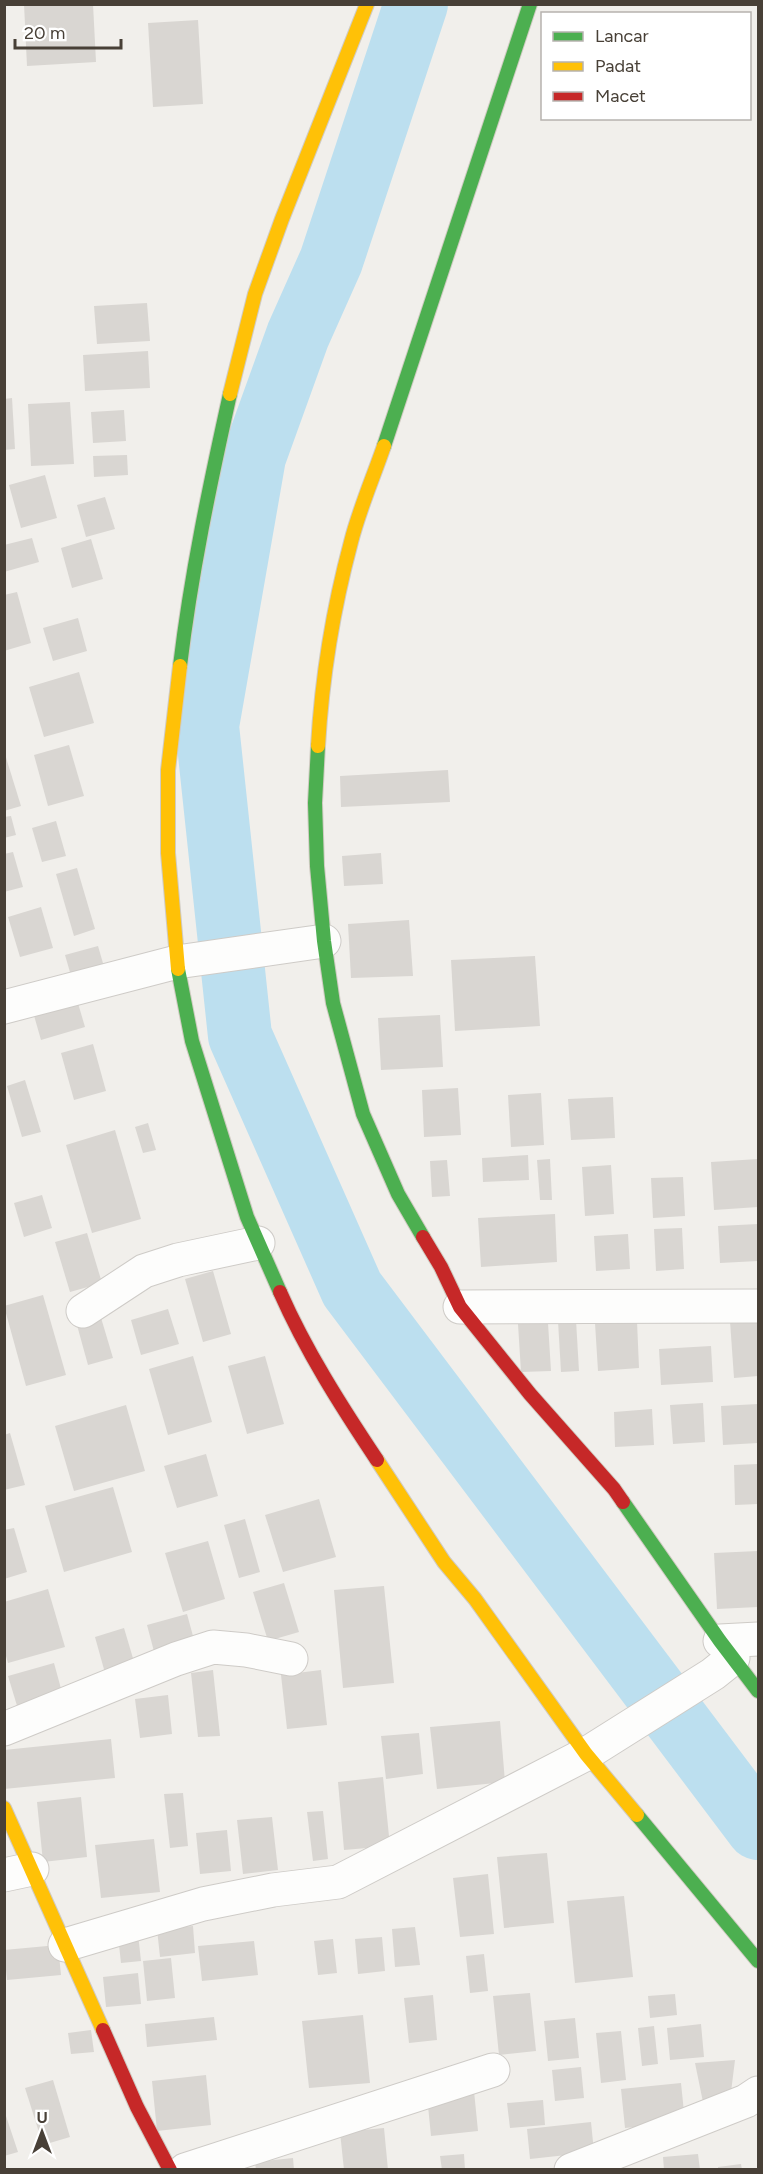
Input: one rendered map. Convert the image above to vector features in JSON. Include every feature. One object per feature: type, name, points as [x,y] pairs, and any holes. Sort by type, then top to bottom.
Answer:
[{"type":"street","points":[[367,4],[282,219],[255,294],[240,349],[204,509],[185,622],[168,770],[168,853],[188,960],[192,1041],[247,1217],[290,1315],[338,1401],[444,1562],[600,1746],[759,1961]]},
{"type":"street","points":[[530,4],[390,430],[351,540],[329,639],[320,709],[315,803],[317,866],[324,941],[333,1003],[363,1114],[398,1194],[441,1267],[460,1306],[530,1394],[614,1489],[737,1646],[759,1691]]},
{"type":"street","points":[[4,1007],[188,960],[324,941]]},
{"type":"street","points":[[83,1311],[144,1271],[178,1260],[258,1243]]},
{"type":"street","points":[[460,1306],[759,1305]]},
{"type":"street","points":[[66,1945],[203,1904],[273,1890],[338,1882],[600,1746],[697,1683],[737,1646]]},
{"type":"street","points":[[4,1729],[176,1659],[213,1647],[246,1650],[291,1659]]},
{"type":"street","points":[[4,1808],[18,1872],[66,1945],[137,2107],[170,2169]]},
{"type":"street","points":[[185,2169],[493,2070]]},
{"type":"street","points":[[571,2169],[746,2101],[759,2093]]},
{"type":"building","points":[[24,4],[93,4],[96,62],[27,66]]},
{"type":"building","points":[[198,20],[203,104],[153,107],[148,23]]},
{"type":"building","points":[[147,303],[150,341],[97,344],[94,306]]},
{"type":"building","points":[[148,351],[150,388],[85,391],[83,355]]},
{"type":"building","points":[[12,398],[15,449],[4,450],[4,399]]},
{"type":"building","points":[[70,402],[74,464],[31,466],[28,404]]},
{"type":"building","points":[[124,410],[126,441],[93,443],[91,412]]},
{"type":"building","points":[[127,455],[128,475],[94,477],[93,456]]},
{"type":"building","points":[[45,475],[57,518],[21,528],[9,485]]},
{"type":"building","points":[[105,497],[115,529],[86,537],[77,505]]},
{"type":"building","points":[[32,538],[39,562],[4,572],[4,545]]},
{"type":"building","points":[[91,539],[103,579],[72,588],[61,548]]},
{"type":"building","points":[[17,592],[31,643],[4,651],[4,595]]},
{"type":"building","points":[[78,618],[87,651],[53,661],[43,628]]},
{"type":"building","points":[[79,672],[94,723],[44,737],[29,687]]},
{"type":"building","points":[[69,745],[84,796],[48,806],[34,755]]},
{"type":"building","points":[[4,751],[21,806],[4,811]]},
{"type":"building","points":[[448,770],[450,802],[341,807],[340,776]]},
{"type":"building","points":[[11,816],[16,835],[4,838],[4,817]]},
{"type":"building","points":[[56,821],[66,856],[42,862],[32,828]]},
{"type":"building","points":[[13,852],[23,887],[4,892],[4,854]]},
{"type":"building","points":[[381,853],[383,884],[344,886],[342,856]]},
{"type":"building","points":[[77,868],[95,929],[74,936],[56,874]]},
{"type":"building","points":[[41,907],[53,948],[20,957],[8,917]]},
{"type":"building","points":[[409,920],[413,976],[351,978],[348,924]]},
{"type":"building","points":[[98,946],[107,977],[74,986],[65,955]]},
{"type":"building","points":[[535,956],[540,1026],[455,1031],[451,960]]},
{"type":"building","points":[[75,993],[85,1027],[41,1040],[31,1005]]},
{"type":"building","points":[[440,1015],[443,1067],[381,1070],[378,1018]]},
{"type":"building","points":[[93,1044],[106,1091],[74,1100],[61,1053]]},
{"type":"building","points":[[25,1080],[41,1132],[22,1137],[7,1086]]},
{"type":"building","points":[[458,1088],[461,1135],[424,1137],[422,1090]]},
{"type":"building","points":[[541,1093],[544,1145],[511,1147],[508,1095]]},
{"type":"building","points":[[613,1097],[615,1138],[571,1140],[568,1099]]},
{"type":"building","points":[[148,1123],[156,1150],[143,1153],[135,1127]]},
{"type":"building","points":[[115,1130],[141,1219],[92,1233],[66,1145]]},
{"type":"building","points":[[528,1155],[529,1180],[483,1182],[482,1158]]},
{"type":"building","points":[[550,1159],[552,1200],[540,1200],[537,1160]]},
{"type":"building","points":[[758,1159],[758,1207],[714,1210],[711,1162]]},
{"type":"building","points":[[447,1160],[450,1196],[432,1197],[430,1161]]},
{"type":"building","points":[[611,1165],[614,1214],[585,1216],[582,1167]]},
{"type":"building","points":[[683,1177],[685,1216],[653,1218],[651,1178]]},
{"type":"building","points":[[42,1195],[52,1228],[24,1237],[14,1203]]},
{"type":"building","points":[[555,1214],[557,1262],[481,1267],[478,1218]]},
{"type":"building","points":[[758,1224],[758,1261],[720,1263],[718,1226]]},
{"type":"building","points":[[682,1228],[684,1269],[656,1271],[654,1229]]},
{"type":"building","points":[[87,1233],[102,1283],[70,1292],[55,1242]]},
{"type":"building","points":[[628,1234],[630,1269],[596,1271],[594,1236]]},
{"type":"building","points":[[213,1271],[231,1334],[203,1342],[185,1279]]},
{"type":"building","points":[[43,1295],[66,1375],[26,1386],[4,1306]]},
{"type":"building","points":[[168,1309],[179,1344],[141,1355],[131,1320]]},
{"type":"building","points":[[99,1311],[113,1358],[88,1365],[75,1318]]},
{"type":"building","points":[[758,1319],[758,1376],[734,1378],[730,1321]]},
{"type":"building","points":[[576,1320],[579,1371],[561,1372],[558,1321]]},
{"type":"building","points":[[637,1321],[639,1368],[598,1371],[595,1323]]},
{"type":"building","points":[[548,1323],[551,1371],[521,1372],[518,1324]]},
{"type":"building","points":[[711,1346],[713,1382],[661,1385],[659,1349]]},
{"type":"building","points":[[193,1356],[212,1422],[168,1435],[149,1369]]},
{"type":"building","points":[[265,1356],[284,1424],[247,1434],[228,1366]]},
{"type":"building","points":[[703,1403],[705,1442],[673,1444],[670,1405]]},
{"type":"building","points":[[758,1404],[758,1443],[723,1445],[721,1406]]},
{"type":"building","points":[[126,1405],[145,1471],[74,1491],[55,1426]]},
{"type":"building","points":[[652,1409],[654,1445],[615,1447],[614,1412]]},
{"type":"building","points":[[10,1433],[25,1485],[4,1490],[4,1435]]},
{"type":"building","points":[[206,1454],[218,1496],[177,1508],[164,1466]]},
{"type":"building","points":[[758,1464],[758,1504],[735,1505],[734,1465]]},
{"type":"building","points":[[113,1487],[132,1552],[64,1572],[45,1506]]},
{"type":"building","points":[[319,1499],[336,1557],[283,1572],[265,1515]]},
{"type":"building","points":[[245,1519],[260,1572],[239,1578],[224,1525]]},
{"type":"building","points":[[14,1528],[27,1572],[4,1579],[4,1530]]},
{"type":"building","points":[[208,1541],[225,1599],[183,1612],[165,1553]]},
{"type":"building","points":[[758,1551],[758,1607],[717,1609],[714,1553]]},
{"type":"building","points":[[284,1583],[299,1632],[268,1641],[253,1592]]},
{"type":"building","points":[[384,1586],[394,1683],[343,1688],[334,1590]]},
{"type":"building","points":[[48,1589],[65,1647],[8,1663],[4,1649],[4,1602]]},
{"type":"building","points":[[187,1614],[196,1647],[156,1659],[147,1625]]},
{"type":"building","points":[[124,1628],[135,1665],[105,1673],[95,1637]]},
{"type":"building","points":[[54,1663],[63,1696],[18,1709],[8,1676]]},
{"type":"building","points":[[213,1670],[220,1736],[198,1737],[191,1673]]},
{"type":"building","points":[[321,1670],[327,1725],[287,1729],[281,1675]]},
{"type":"building","points":[[168,1695],[172,1734],[140,1738],[135,1699]]},
{"type":"building","points":[[500,1721],[505,1782],[437,1789],[430,1727]]},
{"type":"building","points":[[419,1733],[423,1774],[386,1779],[381,1736]]},
{"type":"building","points":[[111,1739],[115,1778],[4,1789],[4,1750]]},
{"type":"building","points":[[383,1777],[390,1846],[344,1850],[338,1782]]},
{"type":"building","points":[[183,1793],[188,1846],[170,1848],[164,1794]]},
{"type":"building","points":[[81,1797],[87,1857],[43,1862],[37,1802]]},
{"type":"building","points":[[323,1811],[328,1859],[313,1861],[307,1812]]},
{"type":"building","points":[[272,1817],[278,1870],[243,1874],[237,1820]]},
{"type":"building","points":[[227,1830],[231,1871],[200,1874],[196,1833]]},
{"type":"building","points":[[154,1839],[160,1892],[101,1898],[95,1845]]},
{"type":"building","points":[[547,1853],[554,1923],[504,1928],[497,1857]]},
{"type":"building","points":[[488,1874],[494,1934],[460,1937],[453,1878]]},
{"type":"building","points":[[624,1896],[633,1977],[575,1983],[567,1901]]},
{"type":"building","points":[[193,1926],[195,1953],[160,1957],[157,1929]]},
{"type":"building","points":[[415,1927],[420,1965],[395,1967],[392,1929]]},
{"type":"building","points":[[138,1934],[141,1961],[121,1963],[118,1936]]},
{"type":"building","points":[[382,1937],[385,1971],[358,1974],[355,1939]]},
{"type":"building","points":[[333,1939],[337,1973],[318,1975],[314,1941]]},
{"type":"building","points":[[254,1941],[258,1975],[202,1981],[198,1946]]},
{"type":"building","points":[[58,1945],[61,1975],[7,1980],[4,1950]]},
{"type":"building","points":[[484,1954],[488,1991],[470,1993],[466,1956]]},
{"type":"building","points":[[171,1958],[175,1998],[147,2001],[143,1961]]},
{"type":"building","points":[[138,1973],[141,2004],[106,2007],[103,1977]]},
{"type":"building","points":[[530,1993],[536,2051],[499,2055],[493,1996]]},
{"type":"building","points":[[675,1994],[677,2015],[650,2018],[648,1996]]},
{"type":"building","points":[[433,1995],[437,2040],[409,2043],[404,1998]]},
{"type":"building","points":[[363,2015],[370,2083],[309,2088],[302,2021]]},
{"type":"building","points":[[214,2017],[217,2040],[147,2047],[145,2024]]},
{"type":"building","points":[[575,2018],[579,2058],[548,2061],[544,2021]]},
{"type":"building","points":[[701,2024],[704,2057],[670,2060],[667,2028]]},
{"type":"building","points":[[654,2026],[658,2064],[642,2066],[638,2028]]},
{"type":"building","points":[[91,2030],[94,2052],[71,2054],[68,2033]]},
{"type":"building","points":[[621,2031],[626,2080],[601,2083],[596,2033]]},
{"type":"building","points":[[735,2060],[730,2100],[704,2107],[695,2063]]},
{"type":"building","points":[[581,2067],[584,2098],[555,2101],[552,2070]]},
{"type":"building","points":[[206,2075],[211,2125],[157,2131],[152,2081]]},
{"type":"building","points":[[53,2080],[70,2137],[43,2145],[25,2088]]},
{"type":"building","points":[[681,2083],[685,2122],[625,2128],[621,2089]]},
{"type":"building","points":[[474,2091],[478,2131],[431,2136],[427,2096]]},
{"type":"building","points":[[543,2100],[545,2125],[510,2128],[507,2103]]},
{"type":"building","points":[[4,2110],[18,2152],[4,2156]]},
{"type":"building","points":[[591,2122],[594,2152],[530,2159],[527,2129]]},
{"type":"building","points":[[384,2128],[388,2170],[344,2170],[340,2132]]},
{"type":"building","points":[[464,2154],[465,2170],[442,2170],[440,2156]]},
{"type":"building","points":[[698,2154],[700,2170],[664,2170],[663,2157]]},
{"type":"building","points":[[293,2158],[294,2170],[256,2170],[255,2162]]},
{"type":"building","points":[[741,2164],[742,2170],[718,2170],[718,2167]]},
{"type":"waterway","points":[[416,4],[331,261],[298,335],[254,457],[207,726],[240,1036],[352,1289],[758,1828]]},
{"type":"traffic: fast","points":[[384,446],[530,4]]},
{"type":"traffic: fast","points":[[180,666],[202,529],[230,394]]},
{"type":"traffic: fast","points":[[318,746],[315,803],[317,866],[333,1003],[363,1114],[398,1194],[423,1237]]},
{"type":"traffic: fast","points":[[178,969],[192,1041],[247,1217],[280,1292]]},
{"type":"traffic: fast","points":[[623,1502],[720,1641],[758,1691]]},
{"type":"traffic: fast","points":[[637,1815],[758,1961]]},
{"type":"traffic: slow","points":[[230,394],[255,294],[282,219],[367,4]]},
{"type":"traffic: slow","points":[[318,746],[325,669],[339,592],[354,530],[384,446]]},
{"type":"traffic: slow","points":[[178,969],[168,853],[168,770],[180,666]]},
{"type":"traffic: slow","points":[[377,1460],[444,1562],[475,1599],[586,1754],[637,1815]]},
{"type":"traffic: slow","points":[[4,1808],[103,2030]]},
{"type":"traffic: jam","points":[[423,1237],[441,1267],[460,1307],[530,1394],[623,1502]]},
{"type":"traffic: jam","points":[[280,1292],[325,1378],[377,1460]]},
{"type":"traffic: jam","points":[[103,2030],[137,2107],[170,2170]]}]
